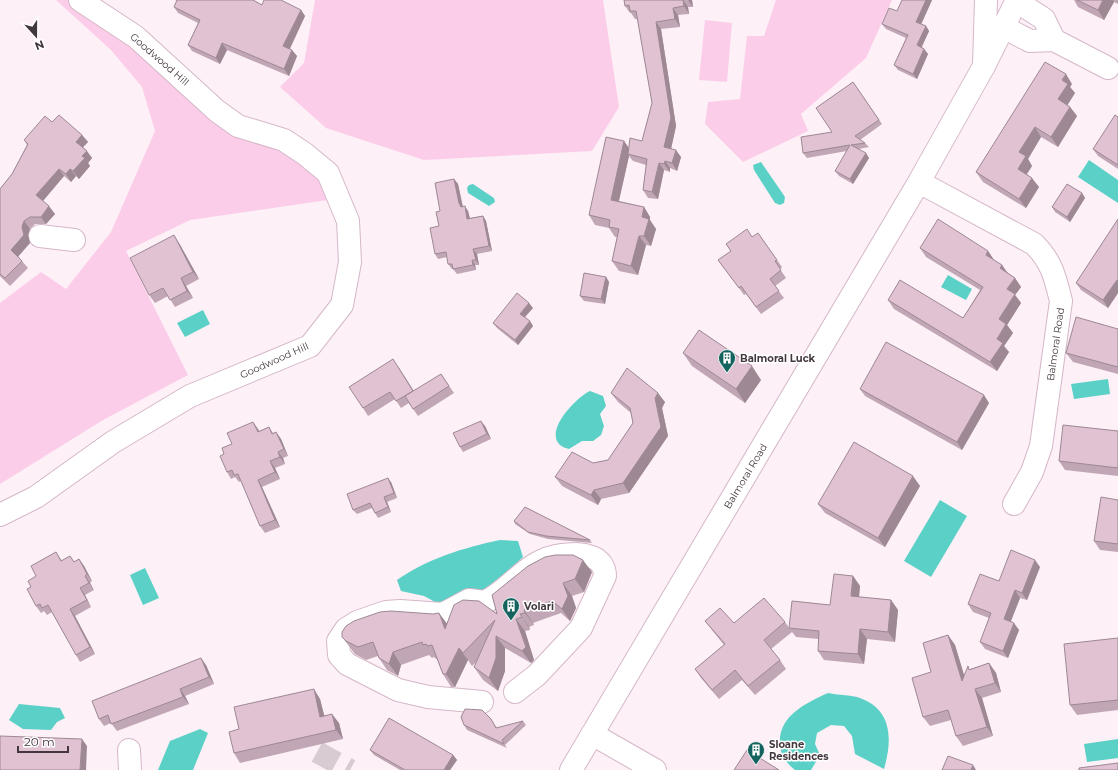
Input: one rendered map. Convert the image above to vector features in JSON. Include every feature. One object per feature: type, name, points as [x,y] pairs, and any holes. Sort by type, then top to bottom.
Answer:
[{"type":"street","name":"Goodwood Hill","points":[[0,515],[36,497],[113,442],[190,396],[310,346],[342,305],[350,262],[348,221],[328,173],[305,154],[284,140],[238,126],[217,111],[136,37],[80,0]]},
{"type":"street","points":[[984,66],[986,0]]},
{"type":"street","points":[[1016,0],[1044,19],[1054,40]]},
{"type":"street","name":"Balmoral Road","points":[[571,770],[919,182],[984,66],[1016,0]]},
{"type":"street","points":[[1002,27],[1030,41],[1054,40],[1108,68]]},
{"type":"street","name":"Balmoral Road","points":[[919,182],[1034,244],[1046,257],[1055,278],[1061,301],[1041,446],[1032,472],[1014,504]]},
{"type":"street","points":[[40,236],[74,240]]},
{"type":"street","points":[[482,702],[428,697],[398,690],[348,664],[339,655],[338,641],[346,629],[357,622],[386,612],[400,611],[443,614],[469,600],[485,602],[534,564],[549,557],[575,553],[598,559],[605,570],[605,576],[581,628],[537,675],[514,692]]},
{"type":"street","points":[[592,734],[655,770]]},
{"type":"shaded area","points":[[56,0],[99,0],[199,102],[308,157],[328,200],[190,220],[126,251],[188,375],[103,420],[0,484],[0,303],[41,272],[66,289],[111,232],[155,131],[142,87],[111,50]]},
{"type":"shaded area","points":[[315,0],[603,0],[619,107],[592,151],[424,160],[326,128],[280,87],[304,63]]},
{"type":"shaded area","points":[[776,0],[892,0],[866,58],[801,114],[808,131],[743,162],[705,124],[708,102],[740,99],[747,36],[764,36]]},
{"type":"shaded area","points":[[705,20],[732,23],[727,82],[699,80]]},
{"type":"water","points":[[1089,160],[1118,180],[1118,203],[1078,177]]},
{"type":"water","points":[[761,162],[785,197],[784,203],[780,205],[775,203],[754,170],[753,165]]},
{"type":"water","points":[[473,184],[494,198],[495,202],[489,206],[468,193],[467,188],[469,185]]},
{"type":"water","points":[[948,275],[972,289],[966,300],[941,287]]},
{"type":"water","points":[[203,310],[210,324],[185,337],[177,323]]},
{"type":"water","points":[[1108,379],[1110,394],[1074,399],[1071,384]]},
{"type":"water","points":[[590,391],[603,396],[606,406],[600,414],[604,426],[601,435],[593,441],[582,441],[569,449],[563,447],[556,439],[556,431],[559,423],[571,407],[584,394]]},
{"type":"water","points":[[940,500],[967,516],[931,577],[904,561]]},
{"type":"water","points":[[500,540],[518,541],[523,557],[504,575],[489,598],[450,610],[424,596],[401,591],[397,580],[409,572],[460,550]]},
{"type":"water","points":[[145,568],[159,598],[143,605],[130,575]]},
{"type":"water","points":[[828,693],[857,697],[869,702],[883,716],[889,735],[887,757],[884,769],[855,754],[852,736],[844,726],[831,725],[817,733],[815,744],[820,755],[811,770],[795,770],[789,765],[780,748],[781,734],[784,726],[789,718],[803,706]]},
{"type":"water","points":[[19,704],[60,708],[65,718],[57,722],[51,730],[23,729],[9,720]]},
{"type":"water","points":[[200,729],[208,733],[193,770],[158,770],[170,741]]},
{"type":"water","points":[[1118,739],[1118,758],[1087,762],[1084,744]]},
{"type":"building","points":[[177,0],[253,0],[262,5],[264,0],[281,0],[301,10],[283,46],[292,50],[284,69],[222,43],[216,58],[188,45],[200,20],[174,7]]},
{"type":"building","points":[[624,0],[683,0],[684,6],[673,8],[675,19],[656,22],[671,118],[664,147],[676,150],[672,163],[665,161],[664,164],[659,163],[652,192],[643,190],[647,159],[628,154],[630,138],[642,141],[652,103],[636,11],[630,11],[629,5],[625,6]]},
{"type":"building","points":[[902,0],[926,0],[916,22],[926,26],[917,45],[924,49],[913,74],[894,65],[908,35],[882,24],[889,8],[897,11]]},
{"type":"building","points":[[1077,0],[1103,0],[1098,10]]},
{"type":"building","points":[[1045,62],[1066,74],[1062,80],[1068,84],[1058,99],[1070,107],[1051,137],[1035,127],[1019,152],[1026,156],[1018,169],[1032,178],[1019,199],[976,172]]},
{"type":"building","points":[[853,82],[879,120],[855,136],[865,143],[851,145],[866,153],[850,179],[835,171],[850,145],[803,153],[801,137],[832,132],[816,108]]},
{"type":"building","points":[[59,115],[82,135],[76,142],[87,151],[82,156],[85,158],[73,171],[70,169],[66,174],[59,169],[36,195],[49,206],[41,217],[30,217],[24,221],[22,227],[24,235],[11,250],[22,261],[5,278],[0,274],[0,189],[12,174],[28,144],[24,140],[45,116],[52,122]]},
{"type":"building","points":[[1115,115],[1118,117],[1118,165],[1093,149]]},
{"type":"building","points":[[606,137],[624,141],[611,200],[644,207],[642,217],[649,219],[644,236],[639,236],[631,266],[612,261],[619,229],[609,227],[610,220],[589,215]]},
{"type":"building","points":[[454,179],[459,203],[461,207],[465,206],[467,219],[483,216],[489,246],[473,249],[476,260],[472,260],[473,265],[453,269],[452,264],[448,264],[446,252],[435,254],[430,228],[439,226],[436,212],[440,211],[435,183]]},
{"type":"building","points":[[1067,184],[1082,193],[1067,217],[1052,207]]},
{"type":"building","points":[[938,219],[988,251],[986,255],[1002,265],[1000,268],[1015,278],[1007,289],[1015,294],[999,319],[1006,324],[997,339],[1003,343],[990,362],[888,300],[900,280],[963,318],[983,287],[920,248]]},
{"type":"building","points":[[1118,219],[1118,281],[1117,280],[1103,300],[1076,283]]},
{"type":"building","points":[[747,229],[752,237],[758,233],[777,260],[775,261],[781,270],[770,279],[779,291],[756,307],[741,286],[739,288],[718,260],[731,251],[726,244]]},
{"type":"building","points":[[174,235],[193,272],[181,278],[187,291],[170,300],[163,288],[149,295],[130,258]]},
{"type":"building","points":[[584,273],[606,277],[601,299],[580,296]]},
{"type":"building","points":[[517,293],[529,303],[520,314],[530,321],[515,340],[493,323]]},
{"type":"building","points":[[1076,317],[1118,329],[1118,367],[1066,353]]},
{"type":"building","points":[[699,330],[752,366],[736,389],[683,353]]},
{"type":"building","points":[[886,342],[984,395],[957,442],[860,389]]},
{"type":"building","points":[[393,359],[413,391],[396,401],[390,392],[363,408],[349,387]]},
{"type":"building","points":[[627,368],[658,393],[655,398],[661,427],[623,483],[594,490],[591,495],[555,477],[572,452],[593,463],[608,460],[633,423],[630,408],[611,393]]},
{"type":"building","points":[[441,374],[449,386],[413,409],[405,396]]},
{"type":"building","points":[[481,421],[487,434],[460,447],[453,433]]},
{"type":"building","points":[[253,422],[258,432],[269,427],[272,434],[276,432],[284,449],[278,452],[280,457],[270,461],[275,472],[258,480],[275,520],[260,526],[238,474],[234,475],[232,470],[227,472],[220,456],[224,454],[222,448],[232,444],[227,433]]},
{"type":"building","points":[[1063,425],[1118,431],[1118,468],[1059,461]]},
{"type":"building","points":[[854,442],[913,476],[878,538],[818,504]]},
{"type":"building","points":[[388,478],[394,493],[384,497],[388,507],[375,513],[370,503],[353,510],[347,494]]},
{"type":"building","points":[[1101,497],[1118,500],[1118,544],[1094,541]]},
{"type":"building","points":[[525,507],[590,540],[546,536],[528,532],[514,521]]},
{"type":"building","points":[[1011,550],[1035,560],[1022,593],[1015,590],[1004,619],[1014,623],[1003,651],[980,642],[991,613],[968,604],[980,574],[999,581]]},
{"type":"building","points":[[56,552],[61,561],[70,556],[74,562],[79,559],[87,574],[85,576],[89,583],[80,588],[87,600],[70,609],[90,647],[76,655],[48,605],[42,608],[40,604],[36,606],[27,589],[31,587],[28,581],[36,576],[31,566]]},
{"type":"building","name":"Volari","points":[[555,555],[573,555],[583,560],[575,579],[563,583],[568,596],[562,609],[552,601],[524,610],[525,613],[520,614],[522,617],[516,619],[526,647],[522,651],[496,636],[496,658],[489,678],[474,667],[495,620],[463,653],[459,648],[446,674],[443,674],[432,645],[423,645],[422,642],[393,652],[389,664],[379,658],[373,642],[358,647],[346,641],[342,637],[342,632],[346,626],[354,621],[380,612],[439,613],[445,629],[454,605],[463,600],[479,601],[497,614],[492,595],[528,566],[545,557]]},
{"type":"building","points":[[834,574],[853,576],[851,596],[891,600],[888,632],[860,629],[858,654],[818,651],[819,631],[789,628],[792,601],[830,605]]},
{"type":"building","points":[[764,598],[785,622],[764,640],[780,660],[748,686],[735,670],[712,690],[695,669],[725,644],[705,621],[720,608],[734,623]]},
{"type":"building","points":[[948,635],[962,681],[968,666],[969,670],[989,663],[995,683],[975,689],[987,727],[956,736],[948,710],[923,717],[912,678],[931,672],[923,643]]},
{"type":"building","points":[[1118,638],[1118,700],[1070,705],[1064,644]]},
{"type":"building","points":[[201,658],[209,677],[180,689],[183,697],[111,724],[108,715],[99,719],[92,701]]},
{"type":"building","points":[[314,689],[320,717],[332,714],[336,730],[234,753],[229,732],[239,729],[234,707]]},
{"type":"building","points":[[465,709],[482,710],[491,719],[496,728],[523,721],[502,740],[504,744],[464,725],[461,717]]},
{"type":"building","points":[[389,718],[453,755],[444,770],[405,770],[370,750]]},
{"type":"building","points":[[0,736],[82,739],[80,770],[0,770]]},
{"type":"building","points":[[747,750],[779,770],[734,770]]},
{"type":"building","points":[[948,756],[973,765],[971,770],[942,770]]},
{"type":"building","points":[[1118,763],[1118,770],[1079,770],[1079,768]]},
{"type":"tunnel","points":[[317,752],[350,770]]},
{"type":"place","name":"Balmoral Luck","points":[[727,373]]},
{"type":"place","name":"Volari","points":[[511,621]]},
{"type":"place","name":"Sloane Residences","points":[[756,765]]}]
